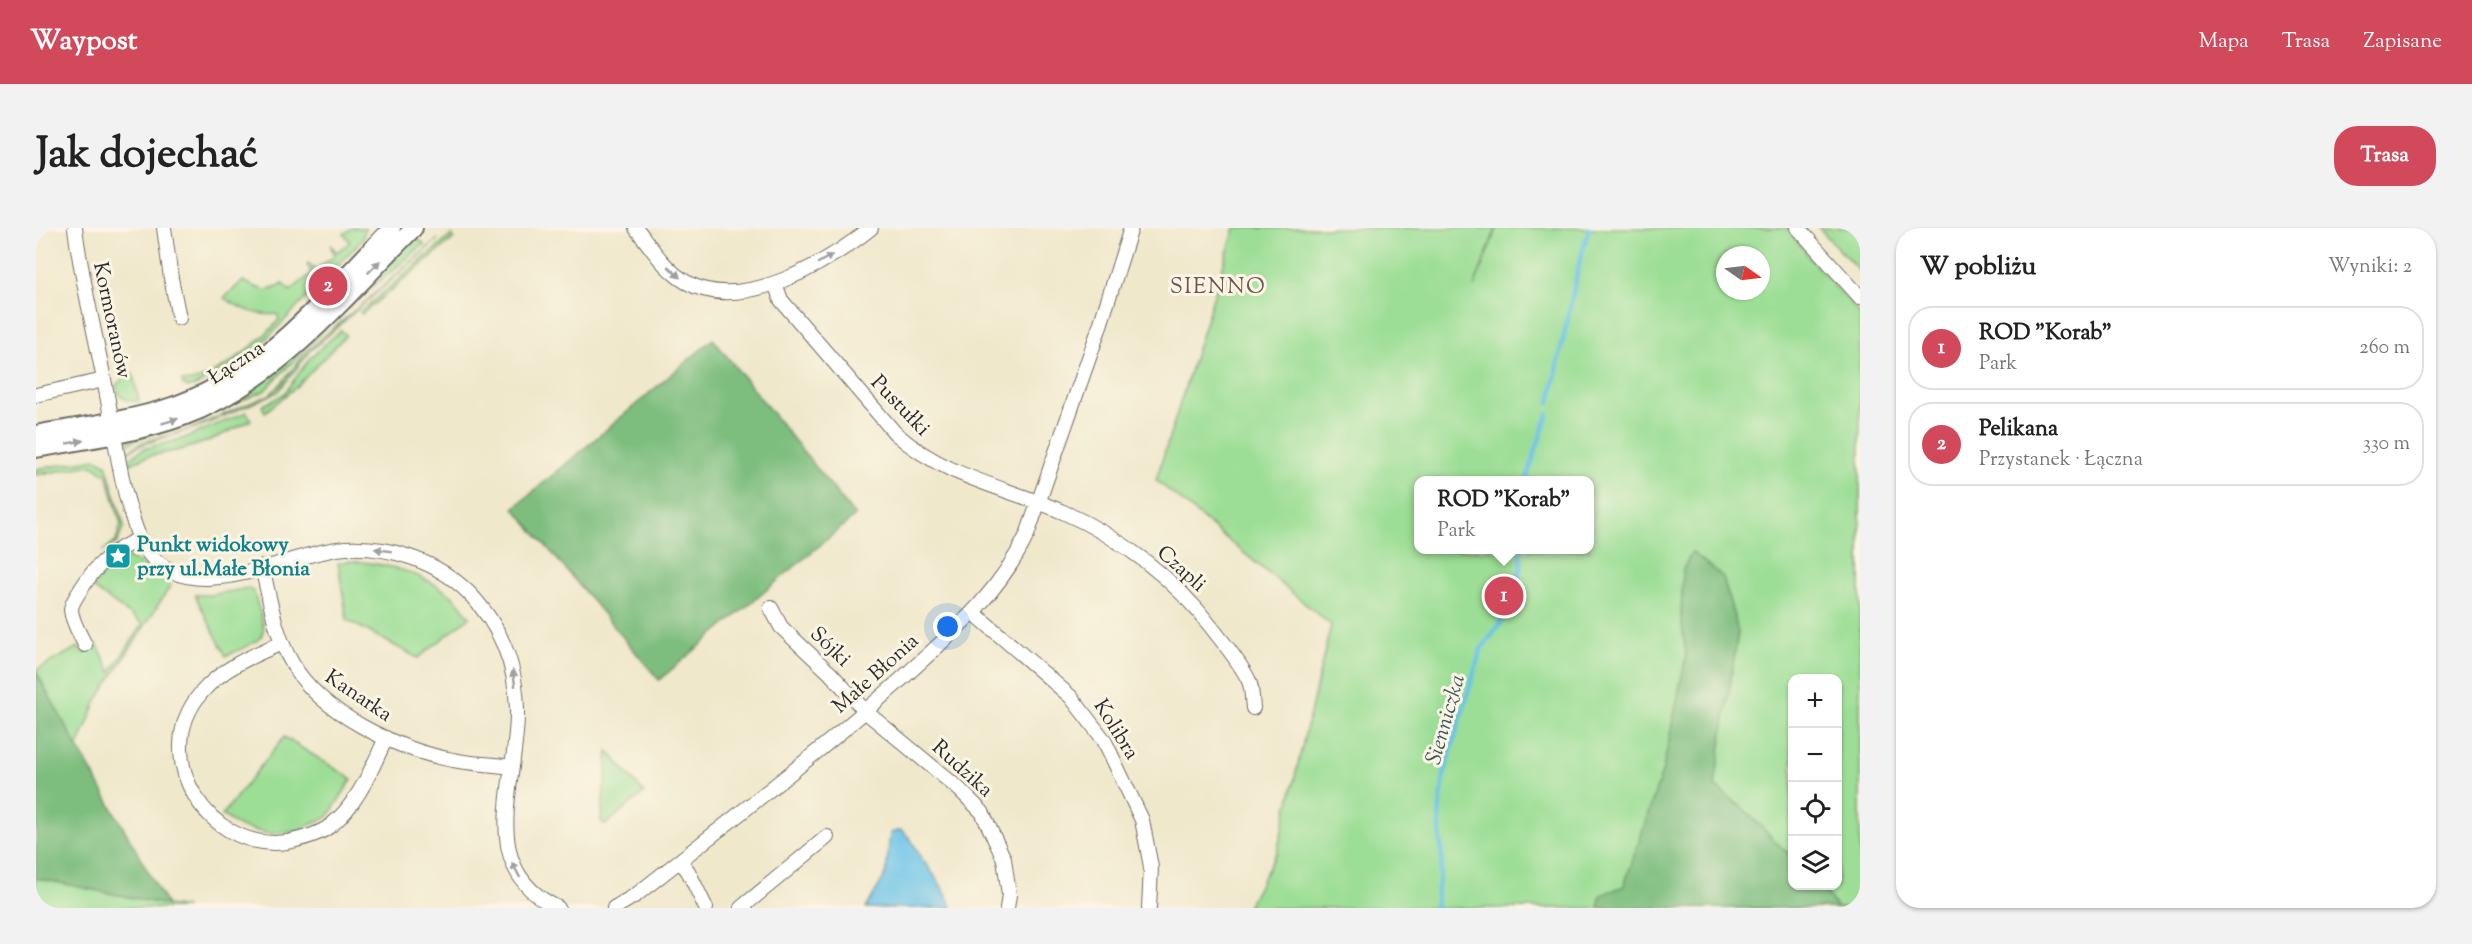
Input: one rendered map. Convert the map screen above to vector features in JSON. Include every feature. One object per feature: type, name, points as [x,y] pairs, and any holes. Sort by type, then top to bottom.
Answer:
[{"type":"street","name":"Kormoranów","points":[[75,228],[85,295],[112,427]]},
{"type":"street","points":[[164,228],[179,318]]},
{"type":"street","name":"Łączna","points":[[36,449],[112,427],[186,401],[224,383],[255,364],[290,334],[392,232],[414,228]]},
{"type":"street","points":[[636,228],[671,270],[689,284],[711,289],[739,291],[775,284],[825,259],[871,228]]},
{"type":"street","name":"Małe Błonia","points":[[614,908],[636,895],[680,861],[866,712],[974,613],[992,593],[1012,564],[1027,535],[1098,332],[1131,228]]},
{"type":"street","points":[[1798,228],[1860,297]]},
{"type":"street","name":"Pustułki","points":[[775,284],[781,300],[895,434],[916,452],[963,476],[1038,503]]},
{"type":"street","points":[[36,395],[104,380]]},
{"type":"street","points":[[112,427],[120,471],[140,539],[152,556],[162,565],[184,576],[207,579],[327,551],[365,548],[410,556],[454,580],[468,592],[490,619],[505,645],[512,665],[517,717],[506,823],[509,855],[526,886],[546,902],[558,908]]},
{"type":"street","name":"Łączna","points":[[36,434],[112,427]]},
{"type":"street","name":"Czapli","points":[[1038,503],[1092,526],[1116,540],[1175,587],[1206,620],[1236,660],[1250,682],[1253,708]]},
{"type":"street","points":[[85,645],[73,620],[72,605],[89,577],[107,556],[120,547],[140,539]]},
{"type":"street","name":"Kanarka","points":[[262,567],[282,643],[302,679],[316,694],[339,711],[386,738],[409,748],[451,760],[512,766]]},
{"type":"street","name":"Sójki","points":[[771,608],[782,627],[830,673],[866,712]]},
{"type":"street","name":"Kolibra","points":[[974,613],[1071,697],[1104,740],[1142,820],[1151,867],[1149,908]]},
{"type":"street","points":[[282,643],[247,659],[216,678],[193,704],[186,719],[182,758],[187,776],[201,807],[214,821],[244,839],[262,842],[288,842],[330,827],[343,814],[364,783],[386,738]]},
{"type":"street","name":"Rudzika","points":[[866,712],[959,789],[982,812],[1004,859],[1009,895],[1007,908]]},
{"type":"street","points":[[741,908],[827,837]]},
{"type":"street","points":[[680,861],[688,871],[706,908]]},
{"type":"green space","points":[[351,228],[365,228],[363,239],[258,348],[195,386],[187,387],[182,384],[182,381],[193,381],[220,369],[235,359],[262,338],[279,319],[277,314],[249,311],[224,298],[243,281],[267,290],[283,284],[290,291],[312,273],[308,263],[316,270],[335,255],[330,245],[337,252],[350,242],[344,234]]},
{"type":"green space","points":[[1235,228],[1496,228],[1474,287],[1497,228],[1788,228],[1808,256],[1860,314],[1860,908],[1247,908],[1277,852],[1331,625],[1156,480]]},
{"type":"green space","points":[[1819,228],[1860,228],[1860,272]]},
{"type":"green space","points":[[413,234],[424,244],[330,323],[264,391],[183,425],[138,439],[124,446],[127,440],[165,427]]},
{"type":"green space","points":[[452,235],[454,238],[362,314],[360,312]]},
{"type":"green space","points":[[438,239],[310,351],[278,392],[204,425],[141,445],[123,454],[143,442],[187,430],[269,395],[308,350]]},
{"type":"green space","points":[[341,330],[346,335],[297,386],[265,412],[262,406],[284,394],[310,358]]},
{"type":"green space","points":[[713,339],[855,516],[659,680],[514,508]]},
{"type":"green space","points":[[133,374],[139,401],[124,398],[116,385],[126,376]]},
{"type":"green space","points":[[247,412],[251,420],[220,436],[187,448],[143,458],[129,465],[130,458],[143,449],[182,439]]},
{"type":"green space","points":[[96,459],[106,464],[124,526],[117,543],[102,551],[116,541],[121,524],[107,475],[92,465],[36,475],[36,469]]},
{"type":"green space","points":[[1692,552],[1723,577],[1738,632],[1715,786],[1745,810],[1788,853],[1788,890],[1825,890],[1837,908],[1598,908],[1601,895],[1624,886],[1663,769],[1686,656],[1681,617],[1683,569]]},
{"type":"green space","points":[[123,556],[142,564],[171,585],[97,700],[77,749],[36,670],[78,647],[82,653],[97,644],[111,672],[143,624],[93,588],[112,562]]},
{"type":"green space","points":[[349,561],[403,570],[428,581],[451,595],[470,617],[418,658],[347,620],[338,563]]},
{"type":"green space","points":[[248,588],[254,592],[262,620],[263,634],[252,644],[226,656],[195,595],[211,595]]},
{"type":"green space","points":[[36,673],[167,905],[36,878]]},
{"type":"green space","points":[[284,737],[352,779],[328,817],[296,831],[270,834],[240,827],[222,815]]},
{"type":"green space","points":[[608,751],[644,793],[605,825],[601,821]]},
{"type":"green space","points":[[36,878],[167,905],[187,908],[36,908]]},
{"type":"water","points":[[901,830],[911,840],[939,882],[952,908],[866,908],[886,874],[890,833]]},
{"type":"waterway","name":"Sienniczka","points":[[1550,402],[1579,264],[1589,228]]},
{"type":"waterway","name":"Sienniczka","points":[[1527,476],[1548,414]]},
{"type":"waterway","name":"Sienniczka","points":[[1435,908],[1442,861],[1439,815],[1444,775],[1481,649],[1499,626],[1510,602],[1521,567],[1521,554]]},
{"type":"place","name":"Pelikana","points":[[328,286]]},
{"type":"place","name":"Punkt widokowy przy ul.Małe Błonia","points":[[118,556]]},
{"type":"place","name":"ROD \"Korab\"","points":[[1504,596]]},
{"type":"district","name":"SIENNO","points":[[1218,285]]}]
